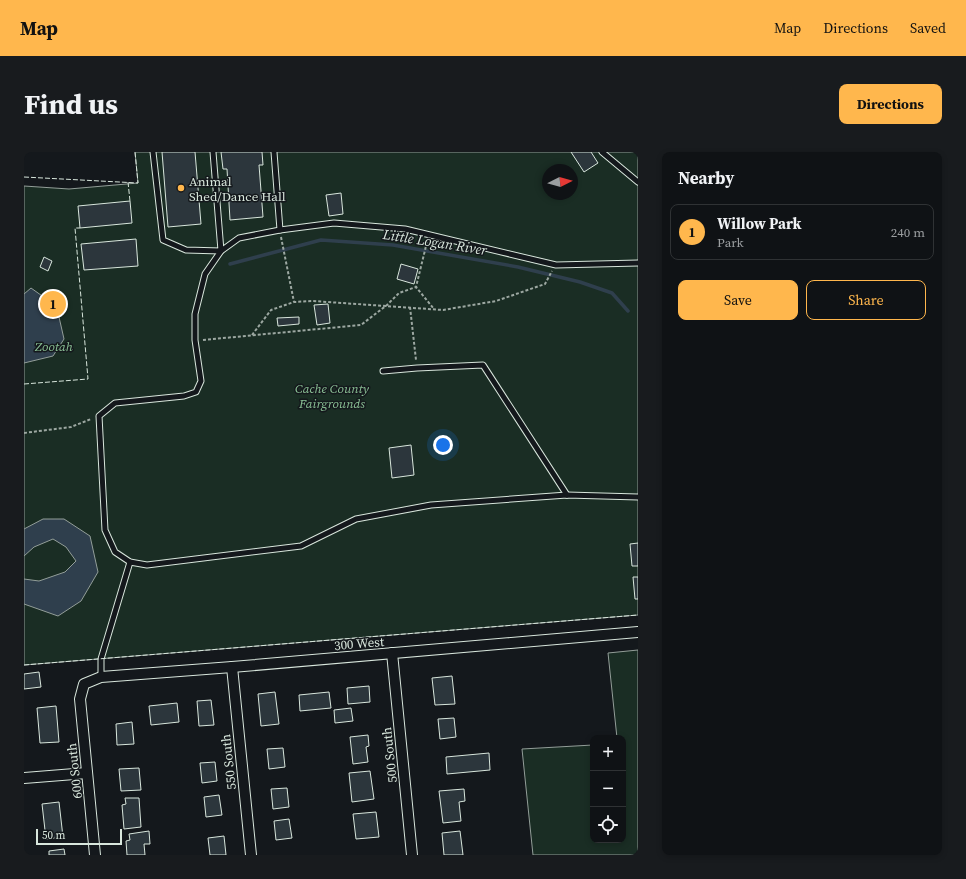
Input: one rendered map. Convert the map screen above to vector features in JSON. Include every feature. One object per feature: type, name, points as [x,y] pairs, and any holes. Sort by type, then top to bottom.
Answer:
[{"type":"street","name":"300 West","points":[[84,684],[100,677],[638,632]]},
{"type":"street","name":"500 South","points":[[392,653],[412,855]]},
{"type":"street","name":"550 South","points":[[232,667],[251,855]]},
{"type":"street","name":"600 South","points":[[84,684],[80,699],[95,855]]},
{"type":"street","points":[[24,778],[87,773]]},
{"type":"lane","points":[[153,152],[163,240],[186,250],[221,251]]},
{"type":"lane","points":[[213,152],[221,251]]},
{"type":"lane","points":[[274,152],[280,230]]},
{"type":"lane","points":[[602,152],[638,182]]},
{"type":"lane","points":[[638,263],[556,265],[405,229],[334,223],[280,230],[239,238],[221,251],[205,274],[195,314],[196,340],[201,381],[196,392],[184,396],[115,403],[99,416],[105,530],[115,552],[130,562],[147,565],[301,546],[356,519],[431,505],[567,495],[638,496]]},
{"type":"lane","points":[[383,371],[484,365],[567,495]]},
{"type":"lane","points":[[100,677],[101,659],[130,562]]},
{"type":"path","points":[[281,240],[294,302]]},
{"type":"path","points":[[416,287],[427,243]]},
{"type":"path","points":[[252,335],[271,310],[294,302],[313,301],[443,310],[496,301],[545,284],[556,265]]},
{"type":"path","points":[[416,287],[434,309]]},
{"type":"path","points":[[196,340],[361,325],[399,293],[416,287]]},
{"type":"path","points":[[410,307],[417,368]]},
{"type":"path","points":[[24,433],[71,427],[99,416]]},
{"type":"green space","name":"Cache County Fairgrounds","points":[[135,152],[638,152],[638,615],[24,665],[24,186],[69,189],[138,183]]},
{"type":"green space","points":[[638,650],[638,855],[533,855],[522,749],[590,745],[590,843],[626,843],[626,735],[617,735],[608,653]]},
{"type":"water","points":[[31,288],[45,298],[59,317],[64,339],[53,356],[24,363],[24,294]]},
{"type":"water","points":[[43,519],[64,519],[90,536],[98,572],[81,601],[58,616],[24,604],[24,579],[39,581],[65,572],[76,561],[66,547],[53,539],[34,547],[24,556],[24,529]]},
{"type":"building","name":"Animal Shed/Dance Hall","points":[[162,152],[195,152],[201,224],[168,227]]},
{"type":"building","points":[[221,152],[262,152],[263,165],[259,165],[263,217],[230,220],[227,169],[223,169]]},
{"type":"building","points":[[571,152],[591,152],[598,163],[584,172]]},
{"type":"building","points":[[341,193],[343,214],[329,216],[326,195]]},
{"type":"building","points":[[130,201],[132,223],[80,228],[78,206]]},
{"type":"building","points":[[136,239],[138,266],[84,270],[81,244]]},
{"type":"building","points":[[44,257],[52,261],[48,271],[40,267]]},
{"type":"building","points":[[401,264],[418,269],[414,284],[397,279]]},
{"type":"building","points":[[328,304],[330,323],[317,325],[314,305]]},
{"type":"building","points":[[299,317],[299,324],[278,326],[277,318]]},
{"type":"building","points":[[411,445],[414,475],[392,478],[389,448]]},
{"type":"building","points":[[638,543],[638,566],[632,566],[630,544]]},
{"type":"building","points":[[633,577],[638,577],[638,599],[635,599]]},
{"type":"building","points":[[39,672],[41,687],[24,689],[24,674]]},
{"type":"building","points":[[452,676],[455,704],[435,705],[432,678]]},
{"type":"building","points":[[369,686],[370,702],[348,704],[347,688]]},
{"type":"building","points":[[275,692],[279,724],[261,726],[258,694]]},
{"type":"building","points":[[329,692],[331,708],[300,711],[299,695]]},
{"type":"building","points":[[211,700],[214,725],[199,726],[197,701]]},
{"type":"building","points":[[177,703],[179,722],[151,725],[149,706]]},
{"type":"building","points":[[56,706],[59,742],[40,743],[37,708]]},
{"type":"building","points":[[351,708],[353,721],[335,723],[334,710]]},
{"type":"building","points":[[454,718],[456,737],[440,739],[438,719]]},
{"type":"building","points":[[132,722],[134,744],[117,745],[116,724]]},
{"type":"building","points":[[368,735],[369,746],[366,747],[368,762],[353,764],[350,737]]},
{"type":"building","points":[[283,748],[285,767],[269,769],[267,749]]},
{"type":"building","points":[[489,753],[490,770],[447,774],[446,757]]},
{"type":"building","points":[[215,762],[217,781],[202,783],[200,763]]},
{"type":"building","points":[[139,768],[141,790],[121,791],[119,769]]},
{"type":"building","points":[[370,771],[374,799],[352,802],[349,773]]},
{"type":"building","points":[[287,788],[289,807],[273,809],[271,789]]},
{"type":"building","points":[[464,789],[465,801],[459,802],[461,821],[443,823],[439,791]]},
{"type":"building","points":[[219,795],[222,815],[206,817],[204,797]]},
{"type":"building","points":[[125,798],[139,798],[141,827],[124,829],[122,805],[126,804]]},
{"type":"building","points":[[59,802],[63,837],[46,839],[42,804]]},
{"type":"building","points":[[376,812],[379,837],[356,839],[353,814]]},
{"type":"building","points":[[289,819],[292,838],[276,840],[274,821]]},
{"type":"building","points":[[149,831],[150,844],[144,844],[145,855],[127,855],[126,841],[130,840],[129,834]]},
{"type":"building","points":[[460,831],[463,855],[444,855],[442,833]]},
{"type":"building","points":[[224,836],[226,855],[210,855],[208,838]]},
{"type":"building","points":[[64,849],[65,855],[49,855],[49,851]]},
{"type":"waterway","name":"Little Logan River","points":[[230,264],[321,240],[393,245],[518,267],[580,282],[612,293],[628,311]]},
{"type":"fence","points":[[24,177],[138,183],[135,152]]},
{"type":"fence","points":[[128,182],[130,201]]},
{"type":"fence","points":[[24,384],[88,379],[75,228],[80,228]]},
{"type":"fence","points":[[24,665],[638,615]]},
{"type":"place","name":"Animal Shed/Dance Hall","points":[[181,188]]},
{"type":"place","name":"Willow Park","points":[[53,304]]},
{"type":"park label","name":"Zootah","points":[[54,346]]}]
